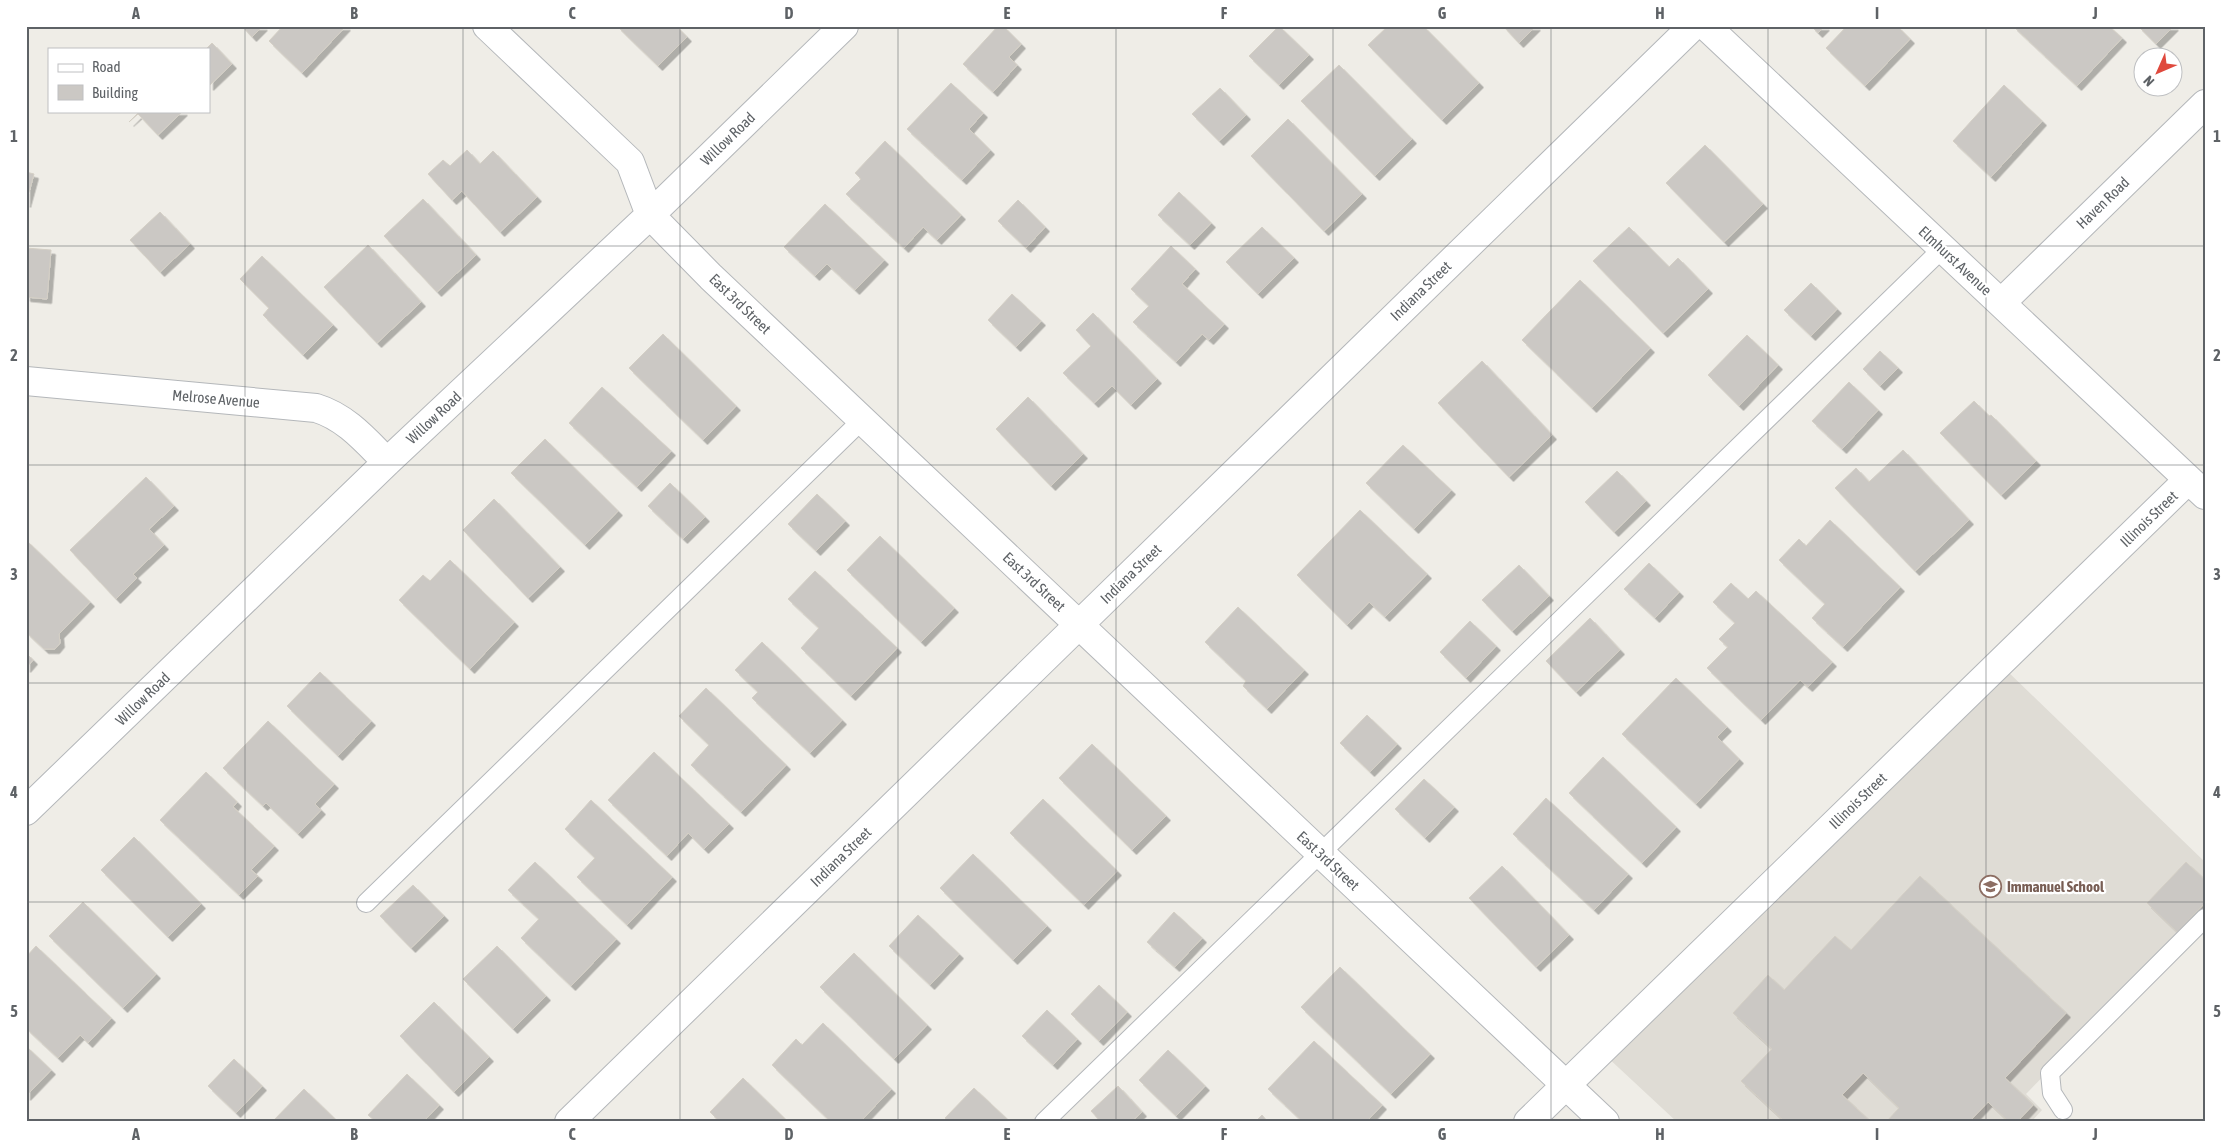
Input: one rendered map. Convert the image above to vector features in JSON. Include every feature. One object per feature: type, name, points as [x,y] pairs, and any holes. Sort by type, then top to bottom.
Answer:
[{"type":"street","name":"East 3rd Street","points":[[487,26],[630,162],[650,215],[711,277],[1605,1122]]},
{"type":"street","name":"Willow Road","points":[[26,811],[387,462],[650,215],[844,26]]},
{"type":"street","name":"Indiana Street","points":[[569,1122],[1693,26]]},
{"type":"street","name":"Elmhurst Avenue","points":[[1706,26],[2197,488]]},
{"type":"street","name":"Haven Road","points":[[2000,303],[2205,104]]},
{"type":"street","name":"Melrose Avenue","points":[[26,381],[316,408],[330,412],[345,422],[387,462]]},
{"type":"street","name":"Illinois Street","points":[[1528,1122],[2197,488]]},
{"type":"lane","points":[[1044,1122],[1942,248]]},
{"type":"lane","points":[[366,903],[862,420]]},
{"type":"lane","points":[[2063,1110],[2052,1093],[2050,1073],[2205,918]]},
{"type":"shaded area","name":"Immanuel School","points":[[2003,667],[2205,862],[2205,911],[2026,1094],[2042,1110],[2031,1122],[1677,1122],[1605,1055]]},
{"type":"building","points":[[242,26],[263,26],[252,37]]},
{"type":"building","points":[[283,26],[346,26],[302,73],[269,41]]},
{"type":"building","points":[[617,26],[676,26],[687,37],[658,66]]},
{"type":"building","points":[[998,26],[1003,26],[1021,44],[1009,57],[1017,65],[993,92],[963,64]]},
{"type":"building","points":[[1279,26],[1309,55],[1279,85],[1249,56]]},
{"type":"building","points":[[1388,26],[1423,26],[1479,83],[1442,120],[1368,45]]},
{"type":"building","points":[[1503,26],[1536,26],[1519,43]]},
{"type":"building","points":[[1811,26],[1825,26],[1818,33]]},
{"type":"building","points":[[1847,26],[1897,26],[1910,39],[1865,86],[1826,48]]},
{"type":"building","points":[[2013,26],[2109,26],[2122,38],[2077,86]]},
{"type":"building","points":[[2138,26],[2174,26],[2156,44]]},
{"type":"building","points":[[212,43],[232,64],[210,85],[210,48],[207,48]]},
{"type":"building","points":[[1339,65],[1412,139],[1375,176],[1301,101]]},
{"type":"building","points":[[951,83],[983,113],[969,129],[990,150],[962,180],[907,129]]},
{"type":"building","points":[[2004,85],[2042,121],[1991,177],[1953,141]]},
{"type":"building","points":[[1220,88],[1246,115],[1219,141],[1192,114]]},
{"type":"building","points":[[139,112],[182,112],[158,135],[138,114],[129,122]]},
{"type":"building","points":[[1288,119],[1362,194],[1324,231],[1251,156]]},
{"type":"building","points":[[885,141],[961,215],[937,240],[923,227],[904,248],[846,194],[861,179],[855,173]]},
{"type":"building","points":[[1705,145],[1763,204],[1724,242],[1666,183]]},
{"type":"building","points":[[467,150],[480,164],[493,151],[537,197],[500,232],[462,191],[452,200],[428,174],[443,160],[450,166]]},
{"type":"building","points":[[26,172],[34,174],[26,203]]},
{"type":"building","points":[[1179,192],[1211,223],[1190,245],[1158,215]]},
{"type":"building","points":[[423,199],[476,255],[437,292],[384,236]]},
{"type":"building","points":[[1018,200],[1045,227],[1026,248],[998,221]]},
{"type":"building","points":[[825,204],[884,260],[855,290],[827,264],[815,276],[784,247]]},
{"type":"building","points":[[160,212],[190,244],[160,272],[130,240]]},
{"type":"building","points":[[1262,227],[1294,258],[1258,294],[1226,262]]},
{"type":"building","points":[[1629,227],[1669,267],[1678,258],[1708,289],[1663,333],[1593,261]]},
{"type":"building","points":[[368,245],[421,302],[377,343],[324,287]]},
{"type":"building","points":[[1171,246],[1195,269],[1182,284],[1224,324],[1209,340],[1202,334],[1176,362],[1133,322],[1149,306],[1131,289]]},
{"type":"building","points":[[26,248],[51,250],[47,299],[26,297]]},
{"type":"building","points":[[262,256],[333,325],[303,355],[263,315],[269,308],[240,279]]},
{"type":"building","points":[[1580,280],[1650,348],[1592,408],[1522,340]]},
{"type":"building","points":[[1811,283],[1837,309],[1811,336],[1784,310]]},
{"type":"building","points":[[1012,294],[1041,321],[1016,347],[988,320]]},
{"type":"building","points":[[1093,313],[1157,379],[1131,405],[1112,386],[1094,403],[1063,373],[1091,346],[1076,330]]},
{"type":"building","points":[[663,334],[736,406],[703,440],[629,368]]},
{"type":"building","points":[[1747,335],[1778,365],[1739,406],[1708,375]]},
{"type":"building","points":[[1880,351],[1898,368],[1880,386],[1863,369]]},
{"type":"building","points":[[1482,361],[1552,435],[1509,477],[1438,403]]},
{"type":"building","points":[[1849,382],[1878,410],[1842,449],[1812,421]]},
{"type":"building","points":[[602,387],[671,451],[637,487],[569,423]]},
{"type":"building","points":[[1028,397],[1083,454],[1051,486],[996,429]]},
{"type":"building","points":[[1974,401],[1989,416],[1991,415],[2036,461],[2001,495],[1940,433]]},
{"type":"building","points":[[545,439],[618,511],[585,545],[511,473]]},
{"type":"building","points":[[1403,445],[1451,490],[1414,529],[1366,483]]},
{"type":"building","points":[[1903,450],[1969,520],[1915,571],[1835,488],[1856,468],[1869,482]]},
{"type":"building","points":[[1617,471],[1646,501],[1614,532],[1585,502]]},
{"type":"building","points":[[146,477],[174,506],[149,529],[164,545],[133,574],[137,578],[116,599],[70,550]]},
{"type":"building","points":[[670,483],[705,517],[683,539],[648,506]]},
{"type":"building","points":[[817,494],[845,521],[816,551],[788,524]]},
{"type":"building","points":[[494,499],[560,567],[528,598],[463,530]]},
{"type":"building","points":[[1360,510],[1427,574],[1385,617],[1369,602],[1347,625],[1297,575]]},
{"type":"building","points":[[1830,520],[1900,587],[1843,647],[1812,618],[1825,604],[1779,560],[1799,539],[1806,546]]},
{"type":"building","points":[[880,536],[954,608],[921,642],[847,570]]},
{"type":"building","points":[[26,540],[90,602],[59,634],[60,643],[55,649],[44,649],[26,632]]},
{"type":"building","points":[[450,560],[514,622],[470,669],[399,600],[423,575],[430,581]]},
{"type":"building","points":[[1649,563],[1679,592],[1655,618],[1624,589]]},
{"type":"building","points":[[1519,565],[1549,596],[1512,631],[1482,600]]},
{"type":"building","points":[[815,571],[897,648],[851,696],[801,648],[819,628],[788,599]]},
{"type":"building","points":[[1731,583],[1748,599],[1756,591],[1832,662],[1808,687],[1800,680],[1761,720],[1707,668],[1728,647],[1719,639],[1735,623],[1713,602]]},
{"type":"building","points":[[1238,607],[1304,670],[1267,709],[1243,686],[1246,681],[1205,642]]},
{"type":"building","points":[[1590,618],[1620,650],[1576,692],[1546,661]]},
{"type":"building","points":[[1470,621],[1496,646],[1466,678],[1440,652]]},
{"type":"building","points":[[762,642],[842,720],[810,753],[752,698],[758,692],[735,670]]},
{"type":"building","points":[[26,653],[33,660],[26,668]]},
{"type":"building","points":[[320,672],[371,721],[338,756],[287,706]]},
{"type":"building","points":[[1676,678],[1727,727],[1717,737],[1739,759],[1696,804],[1622,734]]},
{"type":"building","points":[[706,688],[786,765],[741,812],[691,765],[709,745],[679,716]]},
{"type":"building","points":[[1367,715],[1397,744],[1370,772],[1340,743]]},
{"type":"building","points":[[268,721],[334,784],[315,804],[321,810],[298,834],[266,803],[263,806],[223,768]]},
{"type":"building","points":[[1092,744],[1166,816],[1132,850],[1059,778]]},
{"type":"building","points":[[654,752],[729,824],[704,849],[688,833],[667,856],[608,800]]},
{"type":"building","points":[[1603,757],[1676,827],[1642,863],[1569,793]]},
{"type":"building","points":[[206,772],[237,802],[233,807],[274,846],[251,870],[258,876],[239,895],[160,820]]},
{"type":"building","points":[[1424,779],[1454,807],[1425,838],[1395,809]]},
{"type":"building","points":[[1546,798],[1628,874],[1594,910],[1513,834]]},
{"type":"building","points":[[1043,799],[1117,871],[1084,905],[1010,833]]},
{"type":"building","points":[[591,800],[672,877],[627,925],[577,877],[595,858],[565,829]]},
{"type":"building","points":[[134,837],[201,904],[168,937],[101,870]]},
{"type":"building","points":[[973,854],[1047,926],[1013,960],[940,888]]},
{"type":"building","points":[[535,862],[616,939],[571,986],[521,938],[539,919],[508,890]]},
{"type":"building","points":[[2186,862],[2205,880],[2205,903],[2177,932],[2147,903]]},
{"type":"building","points":[[1502,866],[1569,935],[1536,967],[1469,898]]},
{"type":"building","points":[[1920,876],[2066,1013],[2005,1078],[2033,1105],[2017,1122],[2009,1122],[1988,1102],[1969,1122],[1886,1122],[1899,1108],[1863,1073],[1842,1095],[1871,1122],[1785,1122],[1741,1081],[1772,1049],[1733,1013],[1768,975],[1784,990],[1835,936],[1851,950]]},
{"type":"building","points":[[413,885],[444,916],[411,948],[380,916]]},
{"type":"building","points":[[83,902],[156,974],[123,1008],[49,936]]},
{"type":"building","points":[[1174,912],[1202,938],[1175,967],[1147,942]]},
{"type":"building","points":[[918,915],[959,954],[930,985],[889,946]]},
{"type":"building","points":[[36,946],[111,1018],[88,1043],[80,1035],[58,1058],[26,1028],[26,957]]},
{"type":"building","points":[[497,946],[546,996],[513,1029],[463,979]]},
{"type":"building","points":[[854,953],[927,1025],[894,1059],[820,987]]},
{"type":"building","points":[[1340,967],[1430,1054],[1391,1094],[1301,1007]]},
{"type":"building","points":[[1099,985],[1127,1012],[1099,1041],[1071,1014]]},
{"type":"building","points":[[434,1002],[489,1057],[454,1092],[400,1036]]},
{"type":"building","points":[[1047,1010],[1077,1039],[1053,1065],[1022,1036]]},
{"type":"building","points":[[823,1023],[891,1089],[860,1122],[831,1122],[772,1065],[796,1039],[802,1045]]},
{"type":"building","points":[[1314,1041],[1382,1105],[1366,1122],[1303,1122],[1268,1089]]},
{"type":"building","points":[[26,1046],[51,1070],[26,1096]]},
{"type":"building","points":[[1168,1050],[1205,1086],[1176,1116],[1139,1080]]},
{"type":"building","points":[[234,1059],[262,1086],[236,1113],[208,1086]]},
{"type":"building","points":[[407,1074],[439,1105],[423,1122],[376,1122],[368,1115]]},
{"type":"building","points":[[743,1078],[788,1122],[720,1122],[710,1112]]},
{"type":"building","points":[[1118,1086],[1142,1112],[1131,1122],[1101,1122],[1091,1111]]},
{"type":"building","points":[[974,1088],[1008,1120],[1007,1122],[949,1122],[945,1118]]},
{"type":"building","points":[[304,1089],[338,1122],[272,1122]]},
{"type":"building","points":[[1262,1115],[1268,1122],[1255,1122]]},
{"type":"place","name":"Immanuel School","points":[[1991,887]]}]
